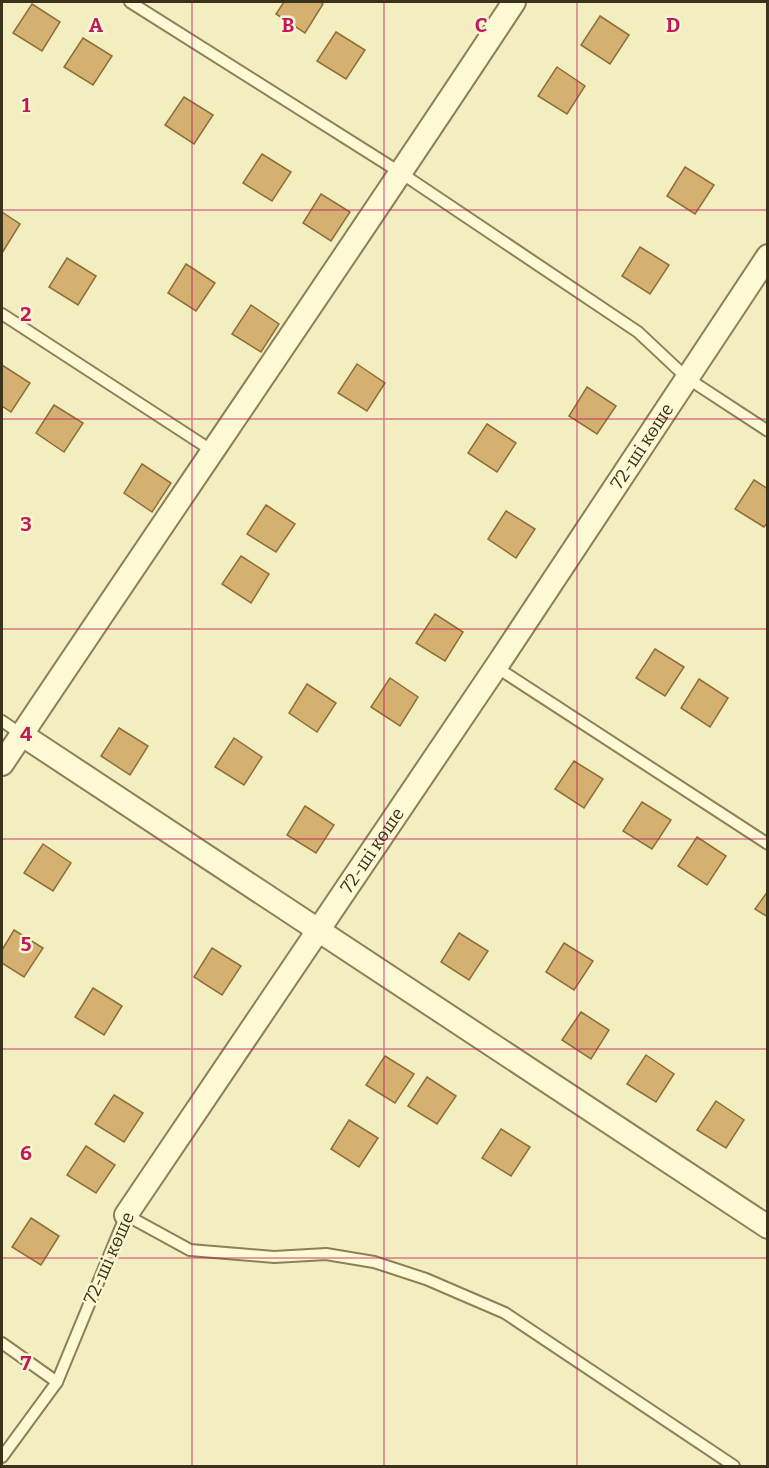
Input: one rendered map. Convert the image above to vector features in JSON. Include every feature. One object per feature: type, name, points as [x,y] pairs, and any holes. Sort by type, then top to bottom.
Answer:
[{"type":"street","points":[[2,764],[514,2]]},
{"type":"street","name":"72-ші көше","points":[[126,1215],[496,667],[768,256]]},
{"type":"street","points":[[21,734],[317,932],[768,1227]]},
{"type":"lane","points":[[135,3],[401,173],[639,332],[687,378],[768,431]]},
{"type":"lane","points":[[2,314],[211,450]]},
{"type":"lane","points":[[496,667],[768,844]]},
{"type":"lane","points":[[2,721],[21,734]]},
{"type":"lane","points":[[126,1215],[190,1250],[274,1257],[326,1254],[374,1262],[426,1279],[505,1313],[734,1467]]},
{"type":"lane","name":"72-ші көше","points":[[2,1457],[57,1382],[126,1215]]},
{"type":"lane","points":[[2,1343],[57,1382]]},
{"type":"building","points":[[284,2],[320,2],[323,4],[305,33],[276,14]]},
{"type":"building","points":[[32,4],[60,22],[42,51],[13,33]]},
{"type":"building","points":[[600,16],[629,35],[610,64],[581,45]]},
{"type":"building","points":[[336,32],[365,50],[346,79],[317,61]]},
{"type":"building","points":[[83,38],[112,56],[93,85],[64,67]]},
{"type":"building","points":[[557,67],[585,86],[567,114],[538,96]]},
{"type":"building","points":[[184,97],[213,115],[194,144],[165,125]]},
{"type":"building","points":[[262,154],[291,172],[272,201],[243,183]]},
{"type":"building","points":[[685,167],[714,185],[695,214],[667,196]]},
{"type":"building","points":[[321,194],[350,212],[331,241],[303,223]]},
{"type":"building","points":[[2,212],[20,224],[2,253]]},
{"type":"building","points":[[640,247],[669,265],[650,294],[622,276]]},
{"type":"building","points":[[67,258],[96,276],[78,305],[49,287]]},
{"type":"building","points":[[186,264],[215,283],[196,311],[168,293]]},
{"type":"building","points":[[251,305],[279,324],[261,352],[232,334]]},
{"type":"building","points":[[357,364],[385,383],[367,411],[338,393]]},
{"type":"building","points":[[2,365],[30,383],[11,412],[2,406]]},
{"type":"building","points":[[587,387],[616,406],[597,434],[569,416]]},
{"type":"building","points":[[54,405],[83,423],[64,452],[36,433]]},
{"type":"building","points":[[487,424],[516,443],[497,472],[468,453]]},
{"type":"building","points":[[142,464],[171,483],[152,512],[124,493]]},
{"type":"building","points":[[754,480],[768,489],[768,522],[764,527],[735,509]]},
{"type":"building","points":[[266,505],[295,524],[276,552],[247,534]]},
{"type":"building","points":[[506,511],[535,529],[516,558],[488,539]]},
{"type":"building","points":[[241,556],[269,574],[251,603],[222,584]]},
{"type":"building","points":[[435,614],[463,632],[445,661],[416,643]]},
{"type":"building","points":[[655,649],[684,667],[665,696],[636,678]]},
{"type":"building","points":[[390,678],[418,697],[400,726],[371,707]]},
{"type":"building","points":[[699,679],[728,698],[710,727],[681,708]]},
{"type":"building","points":[[307,684],[336,703],[317,732],[289,713]]},
{"type":"building","points":[[119,728],[148,746],[130,775],[101,756]]},
{"type":"building","points":[[234,738],[262,757],[244,785],[215,767]]},
{"type":"building","points":[[574,761],[603,779],[584,808],[555,789]]},
{"type":"building","points":[[642,802],[671,820],[652,849],[623,831]]},
{"type":"building","points":[[305,806],[334,825],[316,853],[287,835]]},
{"type":"building","points":[[697,837],[726,856],[707,885],[678,866]]},
{"type":"building","points":[[43,844],[71,863],[53,891],[24,873]]},
{"type":"building","points":[[768,891],[768,917],[755,909]]},
{"type":"building","points":[[14,930],[43,948],[24,977],[2,963],[2,950]]},
{"type":"building","points":[[459,933],[488,951],[469,980],[441,962]]},
{"type":"building","points":[[564,943],[593,961],[574,990],[546,972]]},
{"type":"building","points":[[212,948],[241,966],[222,995],[194,977]]},
{"type":"building","points":[[93,988],[122,1006],[104,1035],[75,1017]]},
{"type":"building","points":[[581,1012],[609,1030],[591,1059],[562,1040]]},
{"type":"building","points":[[646,1055],[674,1074],[656,1102],[627,1084]]},
{"type":"building","points":[[385,1056],[414,1074],[395,1103],[366,1085]]},
{"type":"building","points":[[427,1077],[456,1096],[437,1124],[408,1106]]},
{"type":"building","points":[[114,1095],[143,1113],[124,1142],[95,1124]]},
{"type":"building","points":[[716,1101],[744,1120],[726,1148],[697,1130]]},
{"type":"building","points":[[349,1120],[378,1138],[359,1167],[331,1149]]},
{"type":"building","points":[[501,1129],[530,1147],[511,1176],[482,1158]]},
{"type":"building","points":[[86,1146],[115,1165],[96,1193],[67,1175]]},
{"type":"building","points":[[31,1218],[59,1236],[41,1265],[12,1247]]}]
